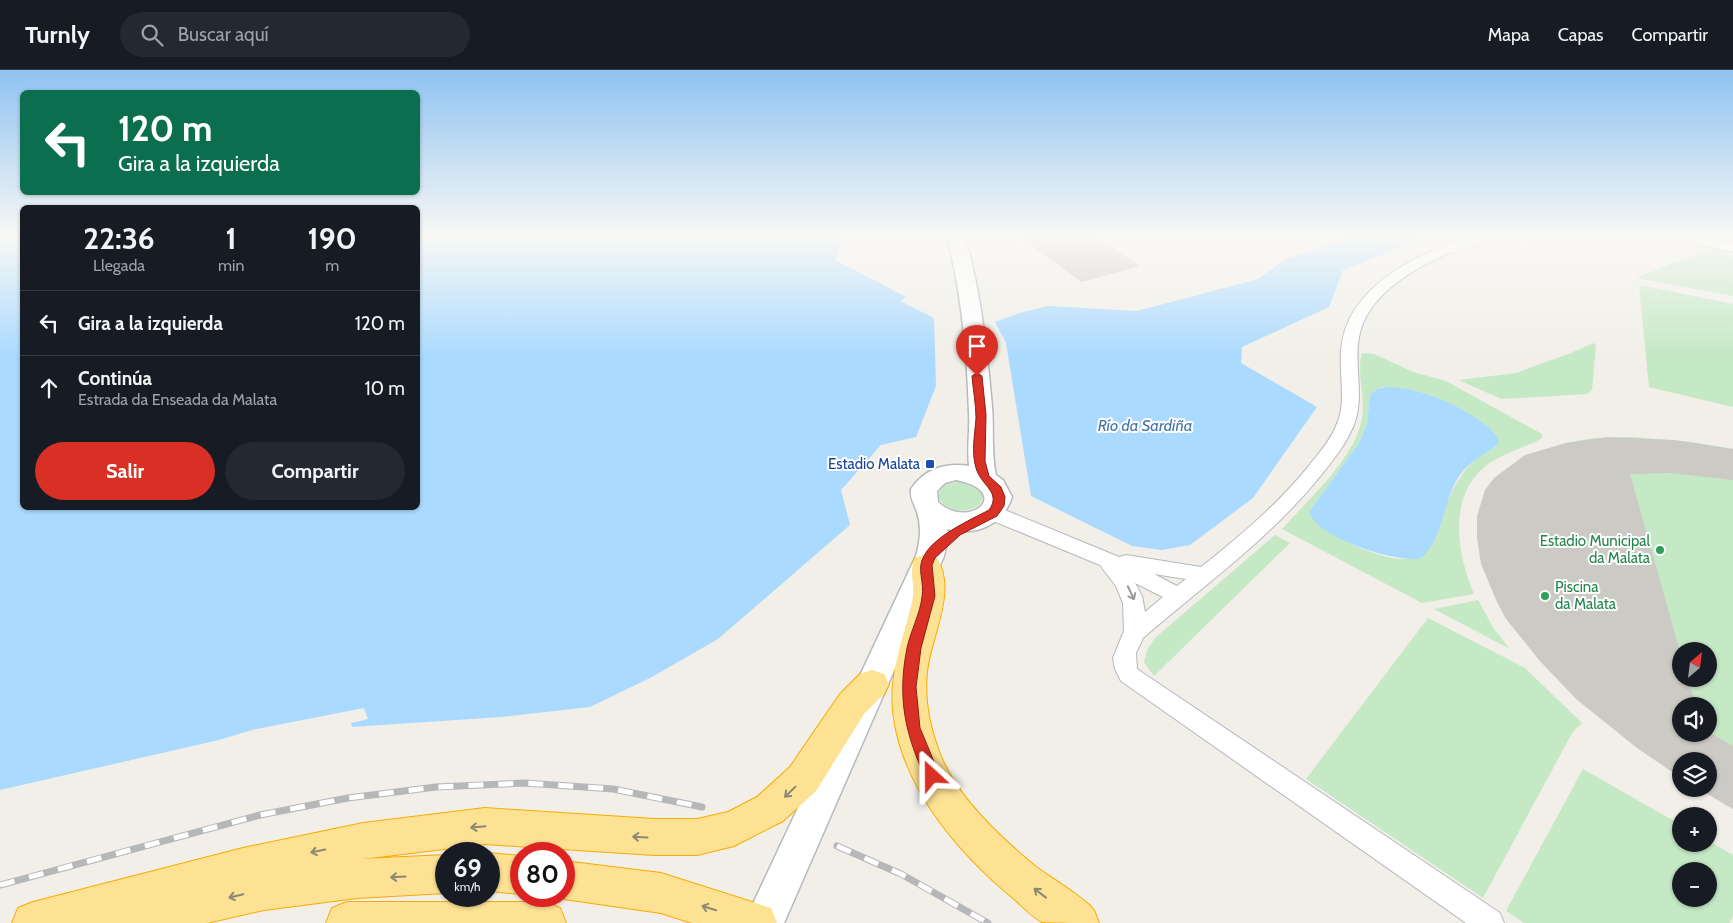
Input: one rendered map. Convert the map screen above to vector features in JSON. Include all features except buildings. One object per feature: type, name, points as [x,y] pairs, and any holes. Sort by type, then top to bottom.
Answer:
[{"type":"highway","points":[[928,560],[929,596],[914,648],[909,687],[913,728],[926,764],[944,800],[979,842],[1078,923]]},
{"type":"highway","points":[[33,923],[243,867],[382,838],[485,826],[654,837],[697,837],[734,828],[770,810],[803,779],[852,704],[872,684]]},
{"type":"highway","points":[[119,923],[264,890],[357,879],[435,875]]},
{"type":"highway","points":[[575,881],[661,893],[756,923]]},
{"type":"highway","points":[[347,923],[545,923]]},
{"type":"main road","points":[[965,277],[970,297],[981,415],[978,446],[979,461],[984,478]]},
{"type":"main road","points":[[764,923],[928,560],[935,535],[930,510],[925,503],[924,489],[929,482],[967,459],[978,446]]},
{"type":"main road","points":[[928,560],[956,532],[998,506],[1000,497],[997,489],[984,478],[969,473],[945,474]]},
{"type":"main road","points":[[930,510],[950,520],[983,517]]},
{"type":"street","points":[[1399,277],[1373,298],[1350,337],[1348,352],[1349,411],[1339,437],[1298,492],[1264,525],[1135,632],[1123,656],[1123,666],[1129,675],[1490,923]]},
{"type":"street","points":[[983,517],[1100,556],[1203,575]]},
{"type":"street","points":[[1100,556],[1178,595]]},
{"type":"street","points":[[1100,556],[1115,570],[1131,591],[1136,605],[1135,632]]},
{"type":"green space","points":[[1733,277],[1733,296],[1636,278]]},
{"type":"green space","points":[[1639,285],[1733,304],[1733,407],[1649,387]]},
{"type":"green space","points":[[1593,343],[1596,345],[1592,390],[1587,394],[1501,399],[1459,380],[1516,373]]},
{"type":"green space","points":[[1362,353],[1374,354],[1413,372],[1446,381],[1542,434],[1542,438],[1493,461],[1478,473],[1468,488],[1462,505],[1459,523],[1460,541],[1463,560],[1474,594],[1422,603],[1282,529],[1330,477],[1351,448],[1358,433],[1363,410],[1360,361]],"holes":[[[1382,387],[1404,389],[1433,396],[1496,446],[1480,456],[1459,480],[1451,493],[1425,554],[1402,559],[1379,555],[1336,536],[1323,528],[1314,520],[1309,512],[1359,443],[1367,424],[1370,394]]]},
{"type":"green space","name":"Estadio Municipal da Malata","points":[[1632,437],[1692,442],[1733,449],[1733,809],[1713,797],[1717,797],[1717,752],[1672,752],[1672,772],[1625,738],[1565,443],[1594,438]]},
{"type":"green space","points":[[961,481],[972,484],[981,490],[984,497],[979,505],[968,510],[956,510],[941,501],[938,496],[942,486]]},
{"type":"green space","points":[[1275,535],[1290,543],[1154,676],[1144,662],[1147,650],[1155,638]]},
{"type":"green space","points":[[1478,600],[1494,629],[1510,649],[1434,609]]},
{"type":"green space","points":[[1428,618],[1525,668],[1582,723],[1572,733],[1483,898],[1306,779]]},
{"type":"green space","points":[[1583,769],[1672,820],[1672,852],[1717,852],[1717,846],[1733,855],[1733,915],[1730,923],[1524,923],[1506,911]]},
{"type":"water","points":[[0,277],[20,277],[20,510],[420,510],[420,277],[867,277],[906,297],[900,301],[934,318],[936,386],[916,437],[881,445],[841,490],[850,525],[718,639],[650,678],[590,707],[501,717],[352,727],[351,723],[368,719],[364,708],[252,730],[219,740],[0,790]]},
{"type":"water","name":"Río da Sardiña","points":[[1261,277],[1340,277],[1329,307],[1242,347],[1241,363],[1317,407],[1253,498],[1190,545],[1162,550],[1132,546],[1031,496],[1006,343],[995,322],[1019,313],[1048,306],[1137,311]]},
{"type":"water","points":[[1386,387],[1416,391],[1449,403],[1482,422],[1496,436],[1499,443],[1473,462],[1460,475],[1450,495],[1433,543],[1419,559],[1407,559],[1375,552],[1341,539],[1326,531],[1315,522],[1309,512],[1359,443],[1367,424],[1370,394]]},
{"type":"railway","points":[[0,885],[260,815],[348,798],[436,787],[525,783],[613,789],[702,807]]},
{"type":"railway","points":[[837,846],[901,874],[988,923]]},
{"type":"place","name":"Estadio Malata","points":[[930,464]]},
{"type":"place","name":"Estadio Municipal da Malata","points":[[1660,550]]},
{"type":"place","name":"Piscina da Malata","points":[[1545,596]]},
{"type":"route","points":[[932,776],[913,728],[909,687],[914,648],[929,596],[929,580],[926,565],[930,556],[956,532],[974,521],[985,518],[993,513],[998,506],[1000,497],[997,489],[984,478],[979,461],[978,446],[981,415],[977,376]]}]
